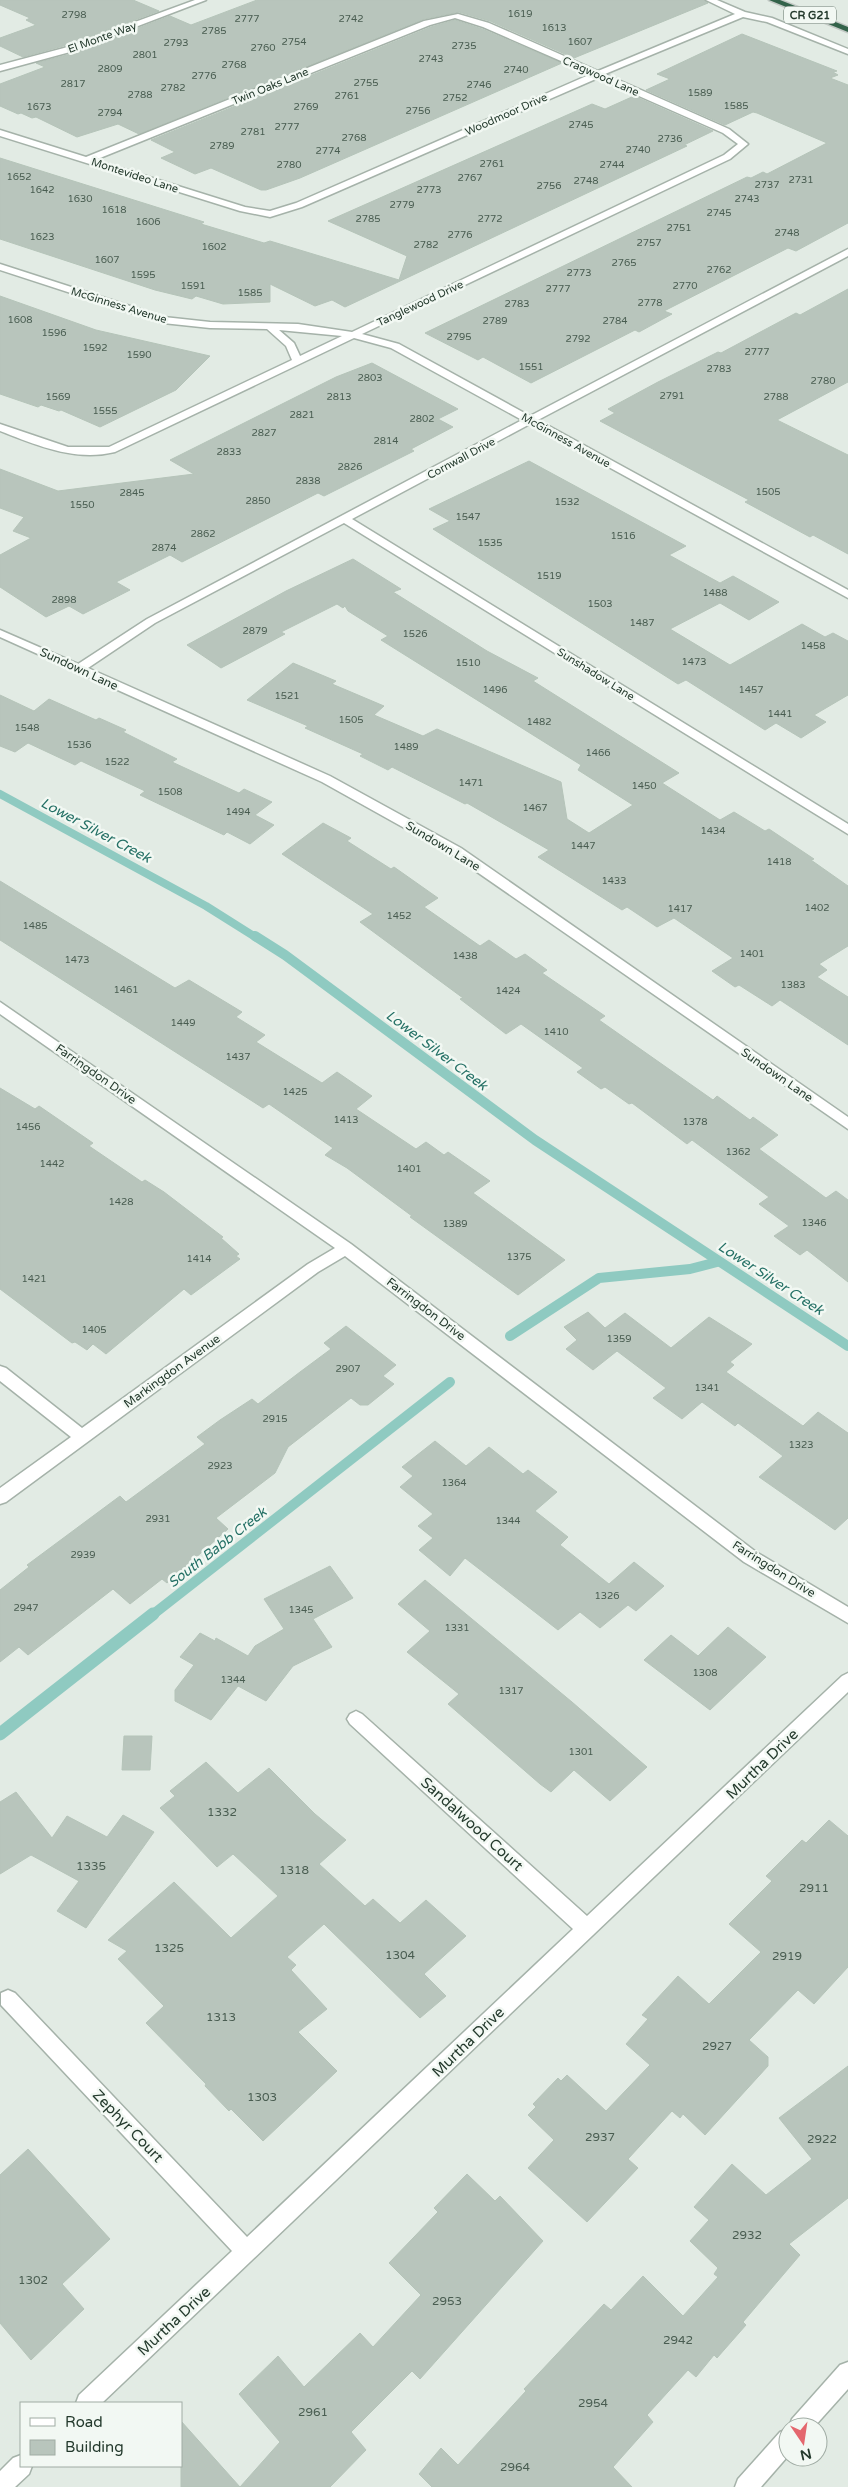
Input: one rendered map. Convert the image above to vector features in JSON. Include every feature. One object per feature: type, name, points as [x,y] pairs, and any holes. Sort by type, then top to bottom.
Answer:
[{"type":"highway","name":"CR G21","points":[[773,0],[848,30]]},
{"type":"street","name":"El Monte Way","points":[[0,68],[67,50],[202,0]]},
{"type":"street","points":[[710,0],[742,14],[768,20],[848,52]]},
{"type":"street","name":"Woodmoor Drive","points":[[270,214],[300,205],[598,74],[742,14]]},
{"type":"street","name":"Cragwood Lane","points":[[455,16],[486,25],[598,74],[726,131],[744,144]]},
{"type":"street","name":"Twin Oaks Lane","points":[[87,160],[427,23],[455,16]]},
{"type":"street","name":"Montevideo Lane","points":[[0,133],[243,209],[270,214]]},
{"type":"street","name":"Tanglewood Drive","points":[[0,427],[73,452],[93,454],[126,443],[727,157],[744,144]]},
{"type":"street","name":"Cornwall Drive","points":[[78,669],[151,622],[848,252]]},
{"type":"street","name":"McGinness Avenue","points":[[0,267],[162,320],[210,325],[271,328],[298,327],[354,335],[394,346],[848,596]]},
{"type":"street","points":[[271,328],[290,345],[298,362]]},
{"type":"street","name":"Sunshadow Lane","points":[[345,518],[848,830]]},
{"type":"street","name":"Sundown Lane","points":[[0,632],[78,669],[326,779],[456,851],[848,1124]]},
{"type":"street","name":"Farringdon Drive","points":[[0,1007],[346,1248],[750,1557],[848,1616]]},
{"type":"street","name":"Markingdon Avenue","points":[[0,1496],[313,1268],[346,1248]]},
{"type":"street","points":[[0,1372],[82,1437]]},
{"type":"street","name":"Murtha Drive","points":[[89,2402],[848,1682]]},
{"type":"street","name":"Sandalwood Court","points":[[356,1719],[587,1929]]},
{"type":"street","name":"Zephyr Court","points":[[8,1999],[248,2252]]},
{"type":"street","points":[[809,2417],[848,2373]]},
{"type":"street","points":[[746,2487],[778,2451]]},
{"type":"street","points":[[0,2486],[20,2467]]},
{"type":"building","points":[[0,0],[133,0],[159,11],[63,46],[23,57],[0,46],[0,38],[36,25],[26,20],[30,18],[0,5]]},
{"type":"building","points":[[257,0],[704,0],[708,3],[574,58],[490,21],[459,12],[424,19],[139,134],[118,124],[77,137],[36,117],[32,118],[21,113],[18,114],[0,106],[0,84],[45,67],[36,63],[71,54],[170,16],[191,25]]},
{"type":"building","points":[[455,20],[482,29],[562,63],[300,178],[266,190],[261,190],[211,168],[195,174],[161,158],[175,152],[151,140],[431,27]]},
{"type":"building","points":[[742,34],[837,71],[833,72],[838,75],[830,78],[848,85],[848,223],[796,251],[788,248],[664,311],[672,314],[639,332],[635,330],[531,383],[483,357],[478,360],[425,333],[747,177],[751,178],[763,172],[767,174],[827,143],[753,112],[725,125],[646,90],[670,79],[657,74]]},
{"type":"building","points":[[634,96],[713,131],[684,145],[687,146],[345,307],[332,300],[315,306],[270,284],[270,302],[223,304],[196,296],[192,299],[155,290],[0,239],[0,158],[204,222],[201,224],[264,243],[270,241],[399,280],[407,256],[328,221],[592,104],[605,109]]},
{"type":"building","points":[[848,289],[848,382],[777,420],[848,455],[848,554],[813,535],[810,537],[745,502],[749,500],[600,421],[615,413],[608,409],[658,382],[718,352],[721,353],[796,313],[800,315]]},
{"type":"building","points":[[0,296],[96,330],[210,356],[176,390],[100,427],[61,410],[41,405],[38,407],[0,394]]},
{"type":"building","points":[[372,363],[458,409],[438,419],[453,427],[411,449],[414,451],[324,496],[318,493],[182,562],[170,555],[116,582],[130,590],[83,614],[69,606],[46,617],[0,587],[0,555],[31,538],[13,531],[24,517],[0,508],[0,469],[58,491],[194,474],[170,460],[336,377]]},
{"type":"building","points":[[529,461],[686,546],[669,555],[720,583],[733,576],[779,602],[749,620],[720,603],[670,629],[730,665],[802,624],[825,637],[833,633],[848,641],[848,695],[814,715],[826,722],[801,738],[776,723],[765,730],[686,680],[678,684],[433,529],[450,521],[429,509]]},
{"type":"building","points":[[353,559],[401,589],[393,592],[487,651],[538,678],[533,681],[679,773],[662,783],[720,820],[734,812],[765,831],[769,829],[814,859],[811,860],[848,886],[848,946],[819,964],[827,970],[817,977],[848,997],[848,1045],[780,1000],[772,1006],[739,985],[735,987],[712,971],[733,958],[674,918],[657,927],[627,907],[622,910],[538,857],[549,850],[467,803],[465,804],[392,767],[388,770],[360,756],[363,754],[305,728],[308,726],[247,700],[293,663],[336,681],[332,684],[384,706],[374,715],[423,736],[437,729],[561,782],[567,819],[589,833],[633,805],[578,770],[581,765],[381,640],[388,636],[348,611],[345,606],[343,608],[337,604],[281,632],[285,634],[221,668],[187,645],[286,591]]},
{"type":"building","points":[[0,695],[34,711],[49,699],[96,720],[99,718],[126,730],[123,732],[177,759],[172,762],[239,793],[244,789],[272,802],[255,815],[274,825],[250,844],[227,832],[224,835],[140,795],[145,791],[81,761],[75,765],[28,743],[15,752],[0,746]]},
{"type":"building","points":[[323,823],[351,838],[347,841],[391,869],[394,867],[438,898],[424,907],[480,946],[489,940],[516,959],[525,954],[547,970],[542,973],[605,1016],[599,1020],[713,1100],[717,1096],[750,1120],[753,1117],[778,1135],[759,1149],[826,1198],[836,1191],[848,1200],[848,1282],[807,1250],[800,1255],[774,1236],[789,1226],[759,1204],[769,1197],[692,1140],[687,1144],[632,1103],[629,1104],[605,1087],[601,1089],[577,1072],[583,1068],[521,1024],[506,1034],[460,999],[463,998],[360,922],[373,914],[282,854]]},
{"type":"building","points":[[0,881],[175,988],[189,980],[242,1012],[236,1017],[265,1035],[256,1042],[322,1083],[337,1072],[372,1096],[356,1109],[416,1149],[426,1142],[444,1155],[448,1152],[490,1181],[473,1193],[565,1260],[518,1295],[410,1217],[412,1216],[347,1168],[325,1155],[333,1148],[269,1104],[263,1108],[0,940]]},
{"type":"building","points":[[0,1088],[35,1109],[39,1106],[93,1143],[89,1146],[142,1182],[145,1180],[164,1192],[223,1237],[221,1238],[239,1254],[236,1256],[240,1259],[191,1295],[184,1289],[106,1354],[93,1344],[87,1350],[75,1342],[72,1343],[0,1289]]},
{"type":"building","points":[[588,1312],[605,1328],[625,1313],[671,1348],[709,1317],[752,1344],[730,1362],[734,1365],[726,1372],[803,1426],[818,1412],[848,1433],[848,1518],[835,1530],[759,1477],[783,1456],[738,1423],[735,1426],[702,1402],[682,1419],[653,1398],[666,1388],[617,1351],[593,1370],[566,1349],[577,1340],[564,1327]]},
{"type":"building","points":[[346,1326],[396,1365],[383,1376],[394,1384],[368,1405],[360,1405],[351,1398],[288,1447],[275,1473],[216,1518],[228,1529],[167,1583],[162,1579],[130,1604],[113,1589],[28,1655],[19,1647],[0,1662],[0,1590],[29,1567],[27,1565],[120,1496],[126,1502],[205,1444],[197,1437],[220,1420],[252,1399],[258,1404],[331,1349],[324,1343]]},
{"type":"building","points":[[435,1441],[466,1466],[489,1447],[523,1474],[528,1470],[557,1492],[535,1511],[568,1537],[560,1545],[609,1584],[634,1562],[664,1586],[636,1611],[628,1605],[600,1628],[580,1612],[558,1630],[465,1558],[450,1576],[419,1550],[433,1538],[418,1526],[433,1514],[400,1487],[413,1476],[402,1467]]},
{"type":"building","points":[[330,1566],[353,1598],[313,1619],[332,1647],[293,1666],[266,1701],[238,1686],[211,1720],[175,1701],[175,1690],[194,1665],[180,1657],[200,1633],[215,1641],[216,1638],[248,1656],[255,1646],[284,1629],[264,1599]]},
{"type":"building","points":[[425,1580],[647,1767],[610,1801],[574,1770],[551,1792],[540,1784],[448,1704],[459,1694],[407,1652],[430,1631],[398,1604]]},
{"type":"building","points":[[728,1627],[766,1657],[710,1710],[644,1660],[671,1635],[698,1656]]},
{"type":"building","points":[[124,1736],[152,1736],[150,1770],[122,1770]]},
{"type":"building","points":[[206,1762],[238,1793],[269,1768],[315,1814],[346,1840],[319,1864],[365,1906],[373,1899],[400,1923],[426,1900],[466,1936],[424,1974],[446,1996],[420,2018],[324,1924],[287,1957],[296,1965],[291,1970],[327,2009],[298,2032],[337,2071],[263,2141],[231,2109],[229,2111],[205,2086],[206,2084],[146,2023],[164,2006],[118,1959],[127,1951],[108,1940],[174,1882],[231,1938],[278,1896],[233,1854],[217,1867],[160,1808],[175,1796],[170,1791]]},
{"type":"building","points":[[16,1792],[52,1838],[67,1816],[107,1837],[123,1815],[154,1832],[86,1928],[57,1911],[79,1881],[31,1855],[0,1874],[0,1802]]},
{"type":"building","points":[[829,1820],[848,1836],[848,1967],[814,2004],[798,1990],[749,2040],[768,2057],[768,2066],[705,2135],[683,2114],[680,2118],[672,2111],[628,2159],[638,2168],[587,2222],[528,2168],[554,2140],[528,2115],[536,2107],[533,2104],[558,2078],[561,2081],[567,2075],[606,2111],[650,2065],[626,2044],[648,2019],[642,2015],[678,1976],[709,2004],[761,1952],[729,1924],[772,1881],[766,1876],[802,1840],[806,1843]]},
{"type":"building","points":[[848,2066],[848,2198],[789,2244],[800,2255],[743,2322],[746,2325],[717,2358],[714,2355],[696,2377],[688,2370],[647,2415],[653,2422],[613,2467],[632,2487],[432,2487],[419,2474],[441,2448],[458,2465],[526,2391],[524,2389],[604,2304],[611,2310],[643,2276],[683,2316],[718,2277],[714,2274],[718,2268],[690,2241],[709,2220],[694,2207],[732,2164],[766,2195],[812,2159],[779,2118]]},
{"type":"building","points":[[28,2149],[110,2239],[62,2284],[84,2309],[31,2360],[0,2323],[0,2175]]},
{"type":"building","points":[[467,2174],[495,2201],[500,2196],[543,2241],[420,2379],[412,2371],[351,2432],[366,2450],[330,2487],[240,2487],[280,2442],[239,2394],[278,2356],[304,2387],[360,2333],[373,2347],[421,2295],[389,2263],[438,2212],[434,2208]]},
{"type":"building","points":[[182,2422],[240,2487],[181,2487]]},
{"type":"waterway","name":"Lower Silver Creek","points":[[0,794],[206,906],[257,938]]},
{"type":"waterway","name":"Lower Silver Creek","points":[[255,936],[285,955],[535,1140],[848,1346]]},
{"type":"waterway","name":"South Babb Creek","points":[[510,1336],[599,1278],[690,1269],[717,1262]]},
{"type":"waterway","name":"South Babb Creek","points":[[151,1616],[450,1382]]},
{"type":"waterway","name":"South Babb Creek","points":[[0,1734],[153,1614]]}]
